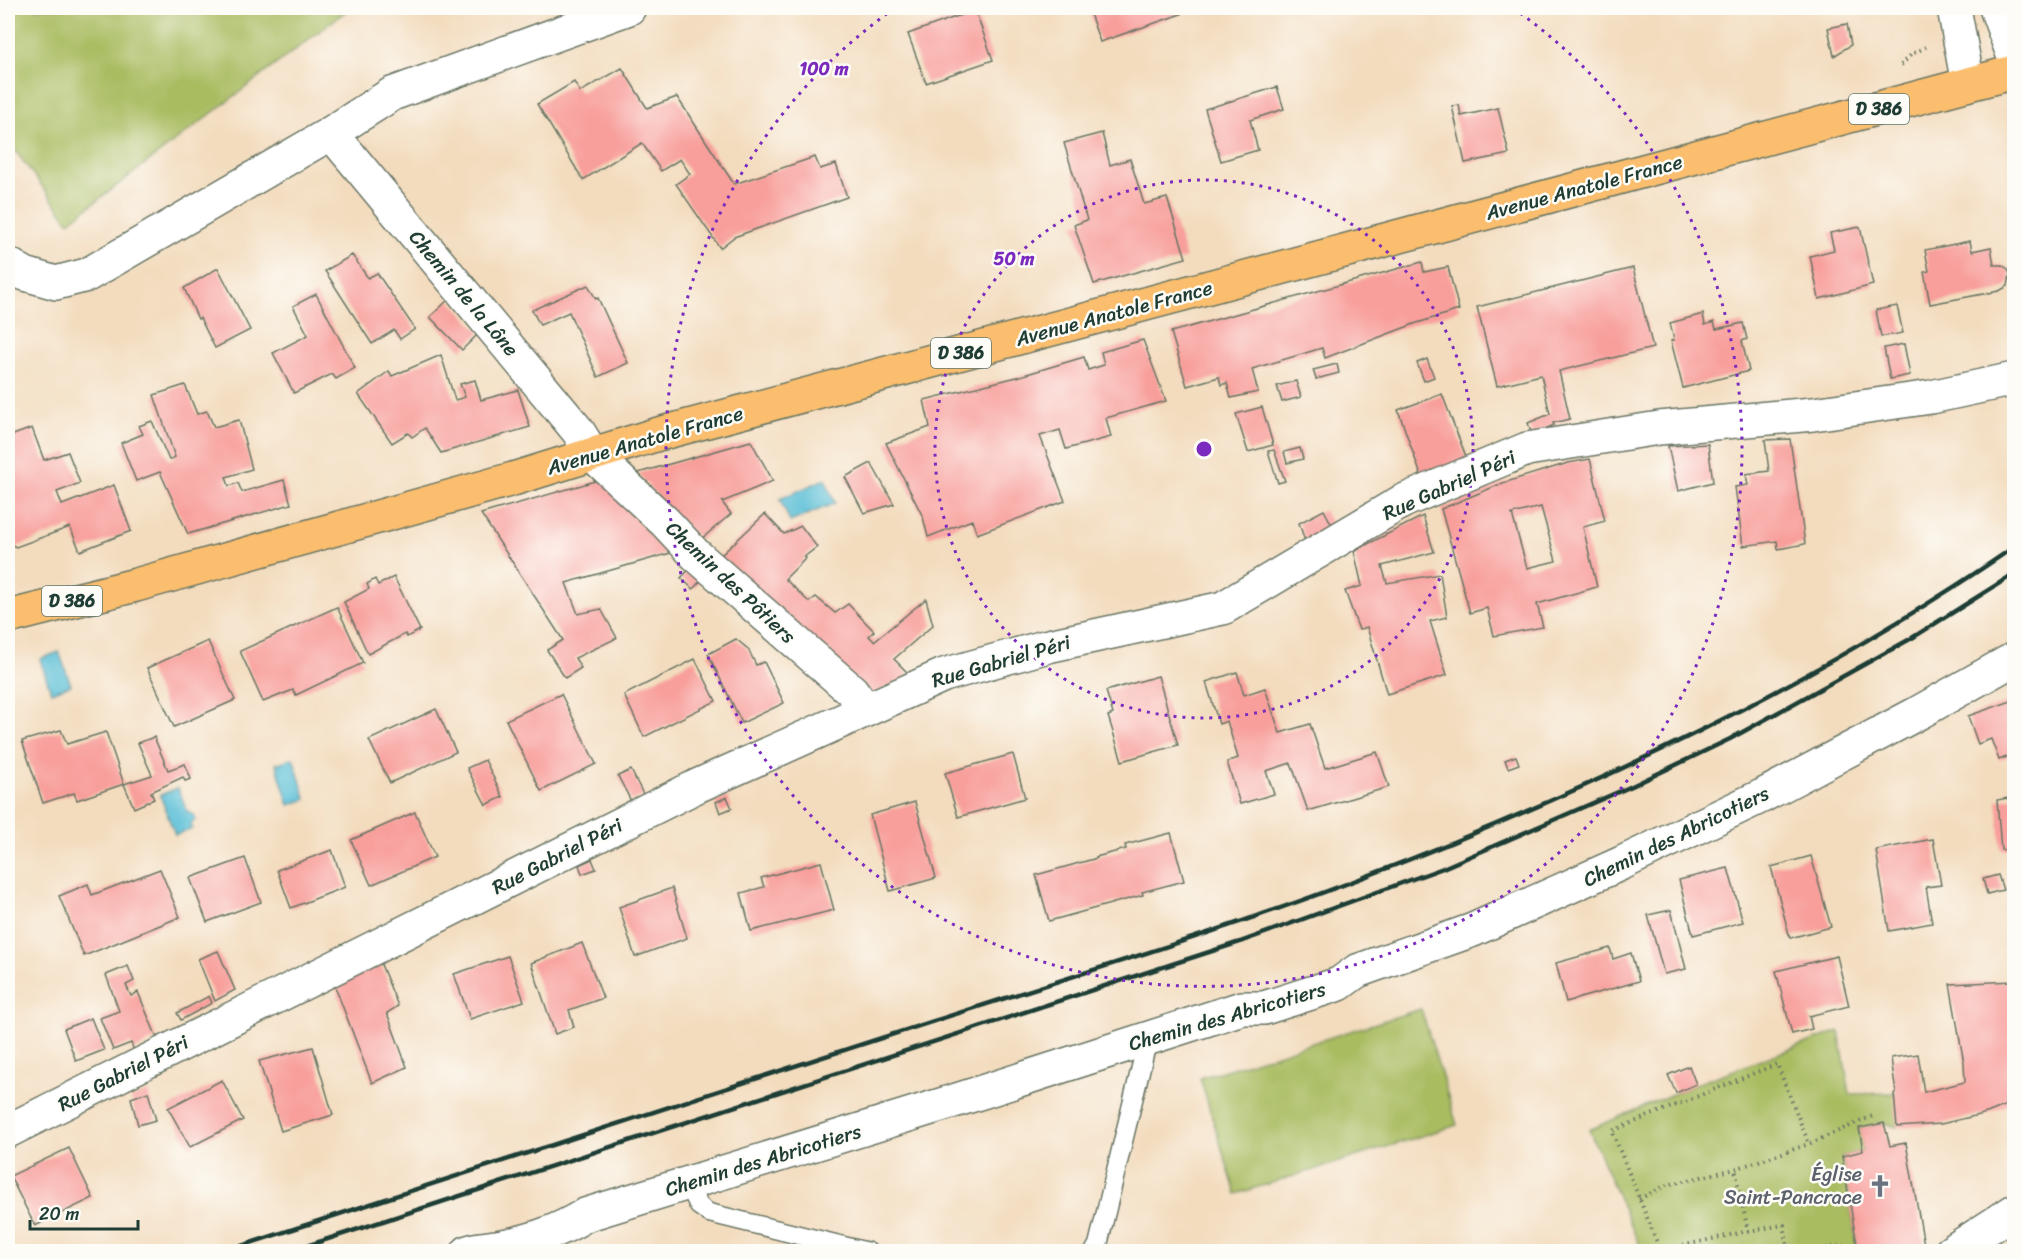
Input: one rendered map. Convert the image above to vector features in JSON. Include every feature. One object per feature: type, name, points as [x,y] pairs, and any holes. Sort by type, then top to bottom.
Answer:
[{"type":"main road","name":"Avenue Anatole France","points":[[8,618],[147,582],[667,432],[2014,72]]},
{"type":"street","points":[[8,264],[26,274],[56,282],[87,275],[331,133],[392,94],[629,8]]},
{"type":"street","points":[[1954,8],[1968,84]]},
{"type":"street","points":[[1996,8],[2014,57]]},
{"type":"street","name":"Chemin de la Lône","points":[[331,133],[578,431],[593,455]]},
{"type":"street","name":"Rue Gabriel Péri","points":[[8,1131],[697,786],[944,675],[1048,645],[1223,608],[1403,501],[1527,449],[1659,428],[1813,414],[1930,398],[2014,379]]},
{"type":"street","name":"Chemin des Pôtiers","points":[[593,455],[665,522],[695,554],[852,692],[867,710]]},
{"type":"street","name":"Chemin des Abricotiers","points":[[468,1251],[529,1239],[569,1225],[585,1215],[957,1100],[1242,1008],[1264,1008],[1339,984],[1357,971],[1473,930],[1623,863],[1762,796],[2014,659]]},
{"type":"street","points":[[1951,1251],[2014,1211]]},
{"type":"lane","points":[[1094,1251],[1098,1245],[1148,1038]]},
{"type":"lane","points":[[688,1183],[699,1206],[709,1213],[868,1251]]},
{"type":"path","points":[[1661,1251],[1612,1131],[1777,1064],[1809,1144]]},
{"type":"path","points":[[1639,1199],[1667,1185],[1735,1169],[1809,1144],[1875,1116]]},
{"type":"path","points":[[1735,1169],[1748,1231]]},
{"type":"path","points":[[1666,1251],[1748,1231],[1784,1225],[1789,1250]]},
{"type":"path","points":[[1771,1251],[1851,1245]]},
{"type":"green space","points":[[8,8],[350,8],[69,222],[8,141]]},
{"type":"green space","points":[[1421,1009],[1457,1125],[1236,1194],[1200,1078]]},
{"type":"green space","points":[[1839,1031],[1850,1094],[1896,1093],[1897,1127],[1884,1123],[1859,1128],[1863,1151],[1842,1156],[1858,1251],[1642,1251],[1589,1130],[1696,1084]]},
{"type":"water","points":[[825,479],[835,503],[790,522],[780,499]]},
{"type":"water","points":[[59,652],[71,685],[51,692],[40,659]]},
{"type":"water","points":[[293,758],[306,799],[289,805],[276,764]]},
{"type":"water","points":[[178,788],[187,811],[194,815],[195,820],[191,824],[192,829],[175,835],[160,795]]},
{"type":"building","points":[[1088,8],[1178,8],[1181,14],[1100,42]]},
{"type":"building","points":[[975,10],[993,60],[926,83],[908,34]]},
{"type":"building","points":[[1847,24],[1851,45],[1834,56],[1828,28]]},
{"type":"building","points":[[622,68],[647,108],[677,97],[734,184],[815,157],[820,169],[836,164],[847,197],[734,237],[720,248],[676,184],[690,174],[680,159],[661,171],[642,143],[583,180],[537,104],[574,82],[580,92]]},
{"type":"building","points":[[1277,87],[1284,109],[1250,120],[1258,150],[1221,161],[1205,109]]},
{"type":"building","points":[[1459,105],[1461,116],[1498,108],[1509,154],[1465,163],[1452,106]]},
{"type":"building","points":[[1102,133],[1110,165],[1130,159],[1144,204],[1167,198],[1186,258],[1094,284],[1074,225],[1087,220],[1064,143]]},
{"type":"building","points":[[1860,227],[1873,285],[1819,299],[1810,256],[1834,250],[1830,233]]},
{"type":"building","points":[[1970,241],[1972,251],[1991,247],[1994,265],[2002,265],[2008,269],[2010,274],[2008,286],[1999,291],[1930,304],[1924,272],[1929,271],[1925,250]]},
{"type":"building","points":[[352,255],[368,278],[377,273],[415,329],[400,339],[394,330],[372,344],[325,271]]},
{"type":"building","points":[[1422,262],[1424,272],[1448,267],[1459,310],[1414,324],[1325,358],[1322,348],[1252,369],[1258,392],[1231,398],[1227,383],[1221,385],[1219,377],[1187,386],[1171,332]]},
{"type":"building","points":[[218,268],[250,330],[215,348],[184,288]]},
{"type":"building","points":[[1633,268],[1653,348],[1559,371],[1570,419],[1553,423],[1554,425],[1532,435],[1528,423],[1550,414],[1541,375],[1497,386],[1477,307]]},
{"type":"building","points":[[588,285],[596,299],[598,298],[628,363],[598,377],[569,312],[540,325],[532,310]]},
{"type":"building","points":[[316,294],[355,368],[336,379],[332,374],[294,393],[273,353],[308,335],[293,306]]},
{"type":"building","points":[[449,299],[480,332],[462,350],[430,317]]},
{"type":"building","points":[[1897,306],[1903,333],[1881,337],[1876,310]]},
{"type":"building","points":[[1703,314],[1705,325],[1714,322],[1716,329],[1743,323],[1747,339],[1742,341],[1749,371],[1683,388],[1671,341],[1674,340],[1670,323]]},
{"type":"building","points":[[1143,340],[1166,401],[1106,418],[1111,437],[1066,449],[1060,430],[1040,436],[1065,501],[977,534],[972,520],[928,537],[923,517],[886,443],[930,427],[924,400],[1017,377],[1084,357],[1088,370],[1104,365],[1101,352]]},
{"type":"building","points":[[1904,344],[1910,375],[1890,379],[1884,348]]},
{"type":"building","points":[[441,355],[455,400],[465,397],[460,384],[475,380],[481,400],[518,390],[530,427],[441,453],[425,428],[412,437],[408,433],[392,443],[358,394],[389,371],[392,376]]},
{"type":"building","points":[[1427,359],[1434,377],[1424,381],[1417,363]]},
{"type":"building","points":[[1337,364],[1339,373],[1316,379],[1313,370]]},
{"type":"building","points":[[1296,381],[1301,397],[1282,402],[1277,386]]},
{"type":"building","points":[[185,385],[197,414],[207,411],[214,427],[239,420],[252,469],[226,477],[229,486],[238,483],[242,492],[284,480],[291,504],[188,534],[160,472],[136,481],[121,443],[143,434],[139,426],[152,421],[169,460],[175,457],[154,395]]},
{"type":"building","points":[[1442,394],[1468,462],[1423,481],[1398,410]]},
{"type":"building","points":[[1262,407],[1273,445],[1248,452],[1236,414]]},
{"type":"building","points":[[32,428],[44,460],[68,452],[80,483],[57,492],[62,505],[114,485],[131,531],[80,551],[70,527],[16,547],[8,543],[8,437]]},
{"type":"building","points":[[1790,439],[1805,544],[1778,549],[1777,541],[1743,546],[1735,487],[1748,485],[1746,474],[1769,471],[1765,440]]},
{"type":"building","points":[[751,441],[773,481],[722,502],[731,514],[700,540],[664,506],[638,473]]},
{"type":"building","points":[[1708,444],[1713,482],[1678,491],[1668,446]]},
{"type":"building","points":[[1300,448],[1303,459],[1287,463],[1284,452]]},
{"type":"building","points":[[1274,450],[1285,481],[1278,483],[1268,451]]},
{"type":"building","points":[[1590,459],[1605,521],[1583,527],[1597,587],[1537,604],[1543,627],[1494,636],[1487,608],[1470,613],[1441,509],[1503,483],[1568,463]],"holes":[[[1541,507],[1556,561],[1527,568],[1512,514]]]},
{"type":"building","points":[[871,463],[894,504],[864,513],[845,477]]},
{"type":"building","points":[[609,477],[674,552],[566,583],[578,614],[601,609],[617,638],[575,658],[581,668],[565,678],[547,650],[563,640],[481,514]]},
{"type":"building","points":[[1324,510],[1333,527],[1305,541],[1299,523]]},
{"type":"building","points":[[765,514],[784,534],[801,526],[817,547],[804,557],[806,558],[785,579],[809,602],[816,597],[835,613],[848,604],[874,631],[869,636],[874,641],[926,599],[933,625],[894,659],[910,675],[872,695],[718,558]]},
{"type":"building","points":[[1423,516],[1434,552],[1382,566],[1387,583],[1440,574],[1447,617],[1430,621],[1447,675],[1387,694],[1367,627],[1359,630],[1345,591],[1362,586],[1354,551]]},
{"type":"building","points":[[691,567],[703,578],[693,589],[681,578]]},
{"type":"building","points":[[394,577],[420,630],[407,637],[405,634],[368,654],[344,602],[369,589],[367,584],[375,579],[378,585]]},
{"type":"building","points":[[337,607],[363,663],[296,695],[293,690],[263,702],[240,651]]},
{"type":"building","points":[[736,639],[748,649],[756,665],[764,662],[784,703],[742,723],[708,654]]},
{"type":"building","points":[[208,641],[235,700],[174,727],[147,668]]},
{"type":"building","points":[[695,659],[716,701],[644,737],[624,695]]},
{"type":"building","points":[[1237,672],[1244,695],[1265,688],[1280,733],[1310,724],[1325,768],[1377,752],[1389,787],[1308,811],[1291,763],[1266,771],[1274,794],[1240,804],[1227,762],[1238,758],[1227,721],[1219,724],[1206,682]]},
{"type":"building","points":[[1158,676],[1178,745],[1122,761],[1108,716],[1113,714],[1106,691]]},
{"type":"building","points":[[561,694],[596,764],[541,791],[506,720]]},
{"type":"building","points":[[2014,700],[2014,754],[1999,760],[1991,739],[1978,744],[1968,716]]},
{"type":"building","points":[[436,709],[456,752],[390,783],[369,740]]},
{"type":"building","points":[[61,730],[67,744],[106,732],[124,784],[77,800],[74,793],[43,803],[22,741]]},
{"type":"building","points":[[154,737],[168,770],[185,764],[191,779],[185,781],[183,777],[151,792],[154,799],[134,808],[124,784],[152,775],[138,743]]},
{"type":"building","points":[[1013,754],[1025,798],[958,817],[945,773]]},
{"type":"building","points":[[1516,756],[1519,764],[1508,768],[1505,760]]},
{"type":"building","points":[[485,760],[503,797],[486,805],[467,768]]},
{"type":"building","points":[[631,770],[644,796],[631,801],[618,776]]},
{"type":"building","points":[[727,797],[732,808],[720,813],[716,802]]},
{"type":"building","points":[[2014,797],[2014,848],[2001,850],[1997,800]]},
{"type":"building","points":[[915,802],[936,878],[890,891],[870,815]]},
{"type":"building","points":[[415,812],[435,857],[371,885],[351,840]]},
{"type":"building","points":[[1171,833],[1184,881],[1049,921],[1036,875],[1126,849],[1125,845]]},
{"type":"building","points":[[1933,839],[1941,885],[1926,887],[1932,923],[1889,931],[1876,850]]},
{"type":"building","points":[[332,850],[345,887],[291,908],[277,870]]},
{"type":"building","points":[[1811,856],[1831,927],[1790,938],[1771,867]]},
{"type":"building","points":[[245,858],[261,902],[207,922],[190,878]]},
{"type":"building","points":[[592,859],[596,869],[582,874],[579,865]]},
{"type":"building","points":[[821,862],[834,910],[751,931],[741,893],[764,887],[761,878]]},
{"type":"building","points":[[1728,868],[1743,922],[1693,935],[1679,880]]},
{"type":"building","points":[[160,869],[180,917],[84,956],[59,896],[88,884],[92,895]]},
{"type":"building","points":[[1998,875],[2003,890],[1987,894],[1983,879]]},
{"type":"building","points":[[672,888],[687,938],[635,957],[619,907]]},
{"type":"building","points":[[1671,910],[1686,969],[1664,974],[1648,915]]},
{"type":"building","points":[[582,943],[603,998],[569,1010],[574,1027],[555,1034],[531,963]]},
{"type":"building","points":[[1610,948],[1613,959],[1631,953],[1639,981],[1566,1002],[1556,963]]},
{"type":"building","points":[[218,951],[235,990],[215,1001],[198,959]]},
{"type":"building","points":[[508,956],[524,1001],[470,1019],[454,974]]},
{"type":"building","points":[[1837,956],[1849,1006],[1809,1016],[1812,1029],[1792,1034],[1776,971]]},
{"type":"building","points":[[380,962],[398,1006],[387,1013],[407,1067],[372,1083],[334,984]]},
{"type":"building","points":[[128,966],[134,981],[126,985],[131,996],[138,992],[157,1038],[134,1051],[131,1043],[113,1050],[100,1018],[119,1011],[106,975]]},
{"type":"building","points":[[2014,981],[2014,1102],[1987,1113],[1941,1124],[1897,1127],[1894,1094],[1896,1093],[1891,1058],[1918,1054],[1924,1092],[1965,1082],[1964,1063],[1950,984]]},
{"type":"building","points":[[209,996],[212,1003],[181,1020],[177,1013]]},
{"type":"building","points":[[91,1018],[104,1050],[76,1061],[64,1029]]},
{"type":"building","points":[[313,1047],[333,1115],[281,1131],[259,1061]]},
{"type":"building","points":[[1689,1066],[1696,1084],[1676,1093],[1668,1075]]},
{"type":"building","points":[[222,1080],[243,1120],[190,1147],[168,1108]]},
{"type":"building","points":[[148,1092],[156,1120],[138,1125],[131,1098]]},
{"type":"building","name":"Église Saint-Pancrace","points":[[1884,1123],[1890,1146],[1906,1143],[1925,1250],[1858,1251],[1842,1156],[1863,1151],[1859,1128]]},
{"type":"building","points":[[69,1148],[93,1198],[35,1226],[10,1176]]},
{"type":"railway","points":[[223,1252],[1206,934],[1314,896],[1452,843],[1618,770],[1781,689],[1938,597],[2014,547]]},
{"type":"railway","points":[[288,1252],[1240,942],[1443,868],[1632,786],[1730,739],[1912,638],[2014,574]]},
{"type":"place","name":"Église Saint-Pancrace","points":[[1880,1186]]}]
